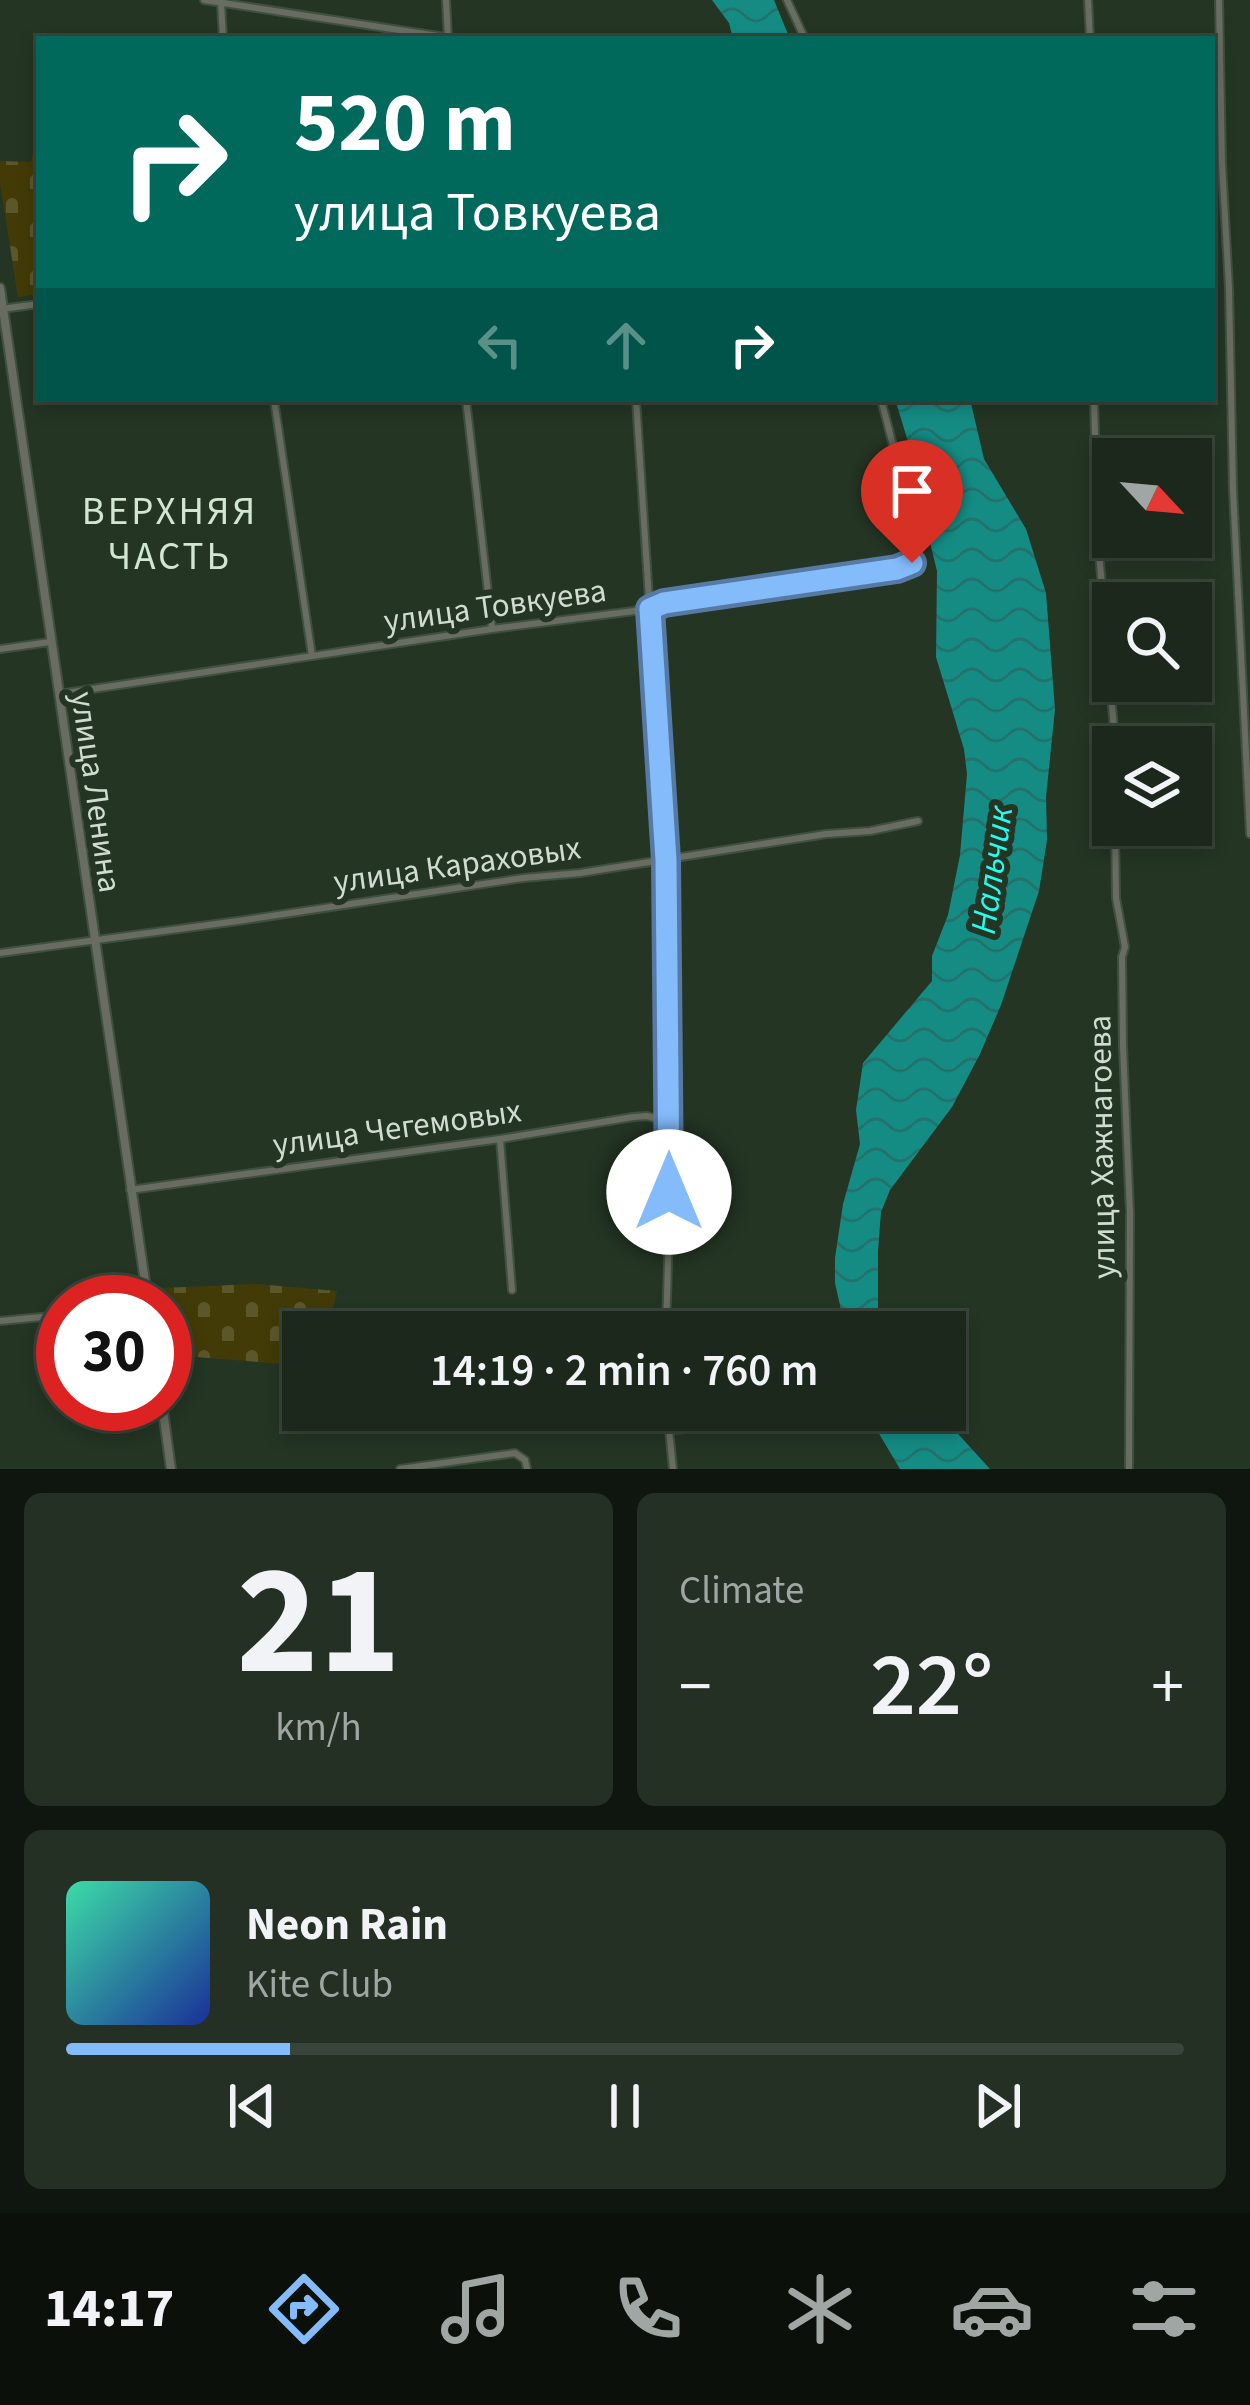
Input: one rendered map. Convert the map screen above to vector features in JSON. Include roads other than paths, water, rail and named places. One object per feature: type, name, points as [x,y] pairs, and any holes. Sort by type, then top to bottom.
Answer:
[{"type":"street","points":[[204,0],[435,36]]},
{"type":"street","points":[[446,0],[448,36]]},
{"type":"street","points":[[787,0],[804,36]]},
{"type":"street","points":[[1088,0],[1090,36]]},
{"type":"street","points":[[1219,0],[1233,490],[1250,833]]},
{"type":"street","points":[[221,2],[223,36]]},
{"type":"street","name":"улица Ленина","points":[[0,288],[144,1275]]},
{"type":"street","points":[[2,309],[36,304]]},
{"type":"street","points":[[274,402],[312,656]]},
{"type":"street","points":[[466,402],[492,629]]},
{"type":"street","points":[[635,402],[666,860],[666,1311]]},
{"type":"street","name":"улица Товкуева","points":[[58,694],[897,569],[912,563],[916,534],[882,402]]},
{"type":"street","points":[[1094,402],[1098,540],[1114,726]]},
{"type":"street","points":[[0,649],[50,642]]},
{"type":"street","name":"улица Караховых","points":[[0,953],[918,821]]},
{"type":"street","name":"улица Хажнагоева","points":[[1115,846],[1116,898],[1125,947],[1129,1469]]},
{"type":"street","name":"улица Чегемовых","points":[[130,1190],[632,1117],[668,1122]]},
{"type":"street","points":[[500,1139],[512,1290]]},
{"type":"street","points":[[0,1321],[36,1318]]},
{"type":"street","points":[[166,1431],[171,1469]]},
{"type":"street","points":[[669,1431],[674,1469]]},
{"type":"street","points":[[400,1469],[510,1454],[522,1456],[526,1469]]},
{"type":"water","points":[[712,0],[774,0],[789,36],[732,36]]},
{"type":"water","name":"Нальчик","points":[[896,402],[971,402],[984,459],[1026,529],[1046,593],[1055,709],[1046,797],[1047,840],[1039,891],[980,1054],[952,1107],[890,1190],[881,1212],[878,1311],[841,1311],[835,1258],[843,1204],[860,1144],[856,1110],[863,1063],[932,981],[932,956],[948,915],[960,855],[967,774],[936,657],[937,571],[920,481]]},
{"type":"water","points":[[877,1431],[955,1431],[990,1469],[900,1469]]},
{"type":"district","name":"ВЕРХНЯЯ ЧАСТЬ","points":[[170,534]]}]
